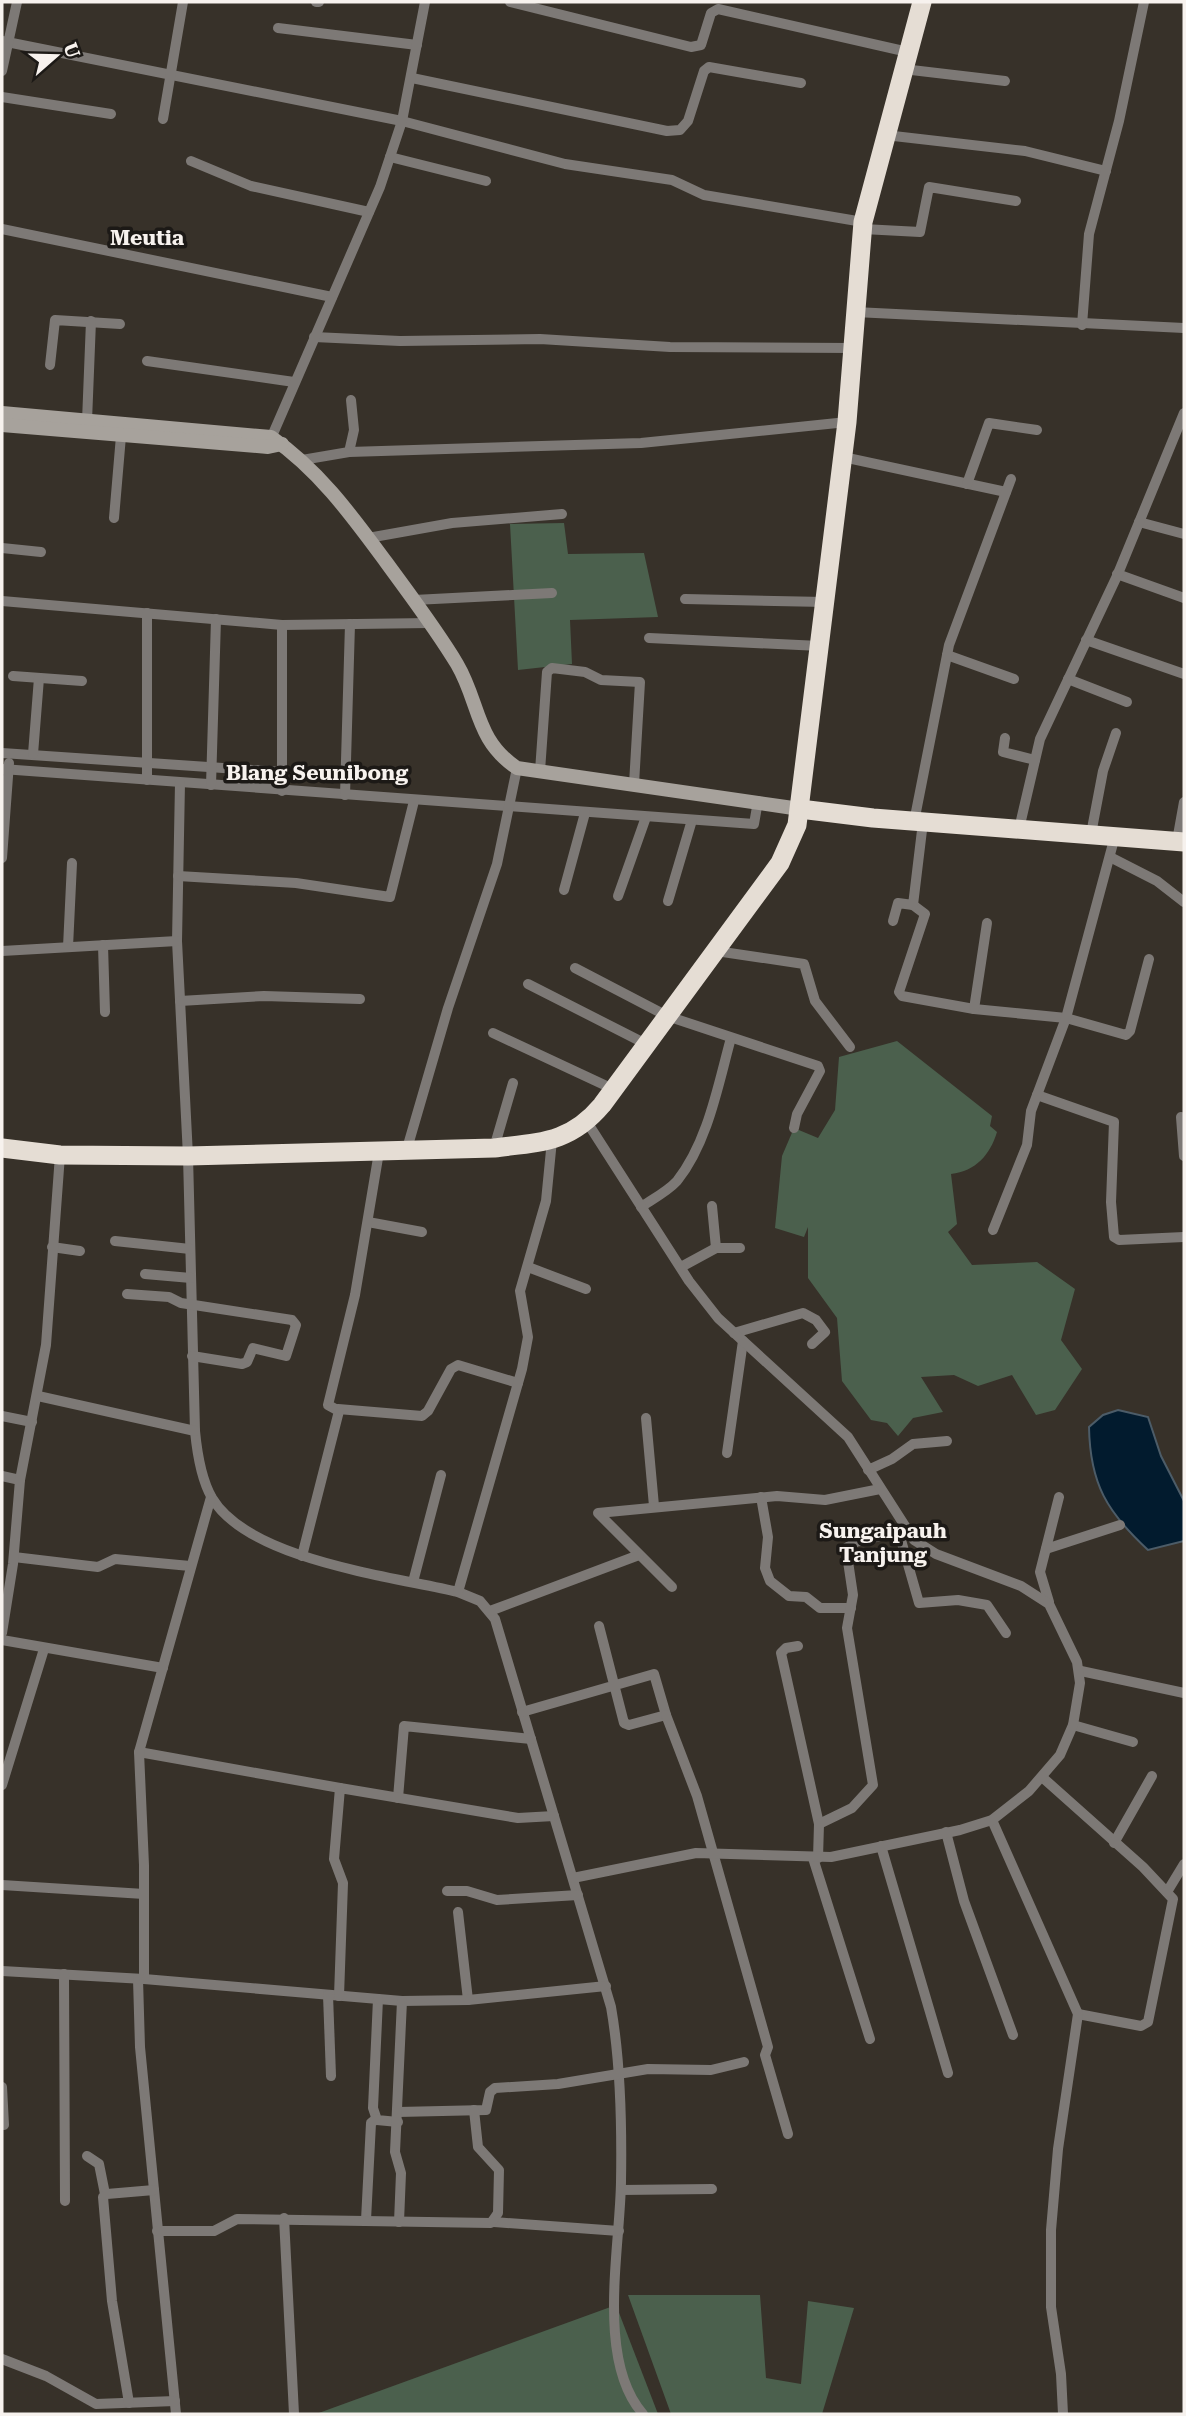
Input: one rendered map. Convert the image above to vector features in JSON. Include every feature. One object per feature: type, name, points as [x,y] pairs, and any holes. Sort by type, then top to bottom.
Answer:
[{"type":"highway","points":[[2,1148],[60,1155],[188,1156],[406,1152],[494,1148],[552,1140],[587,1122],[716,951],[780,863],[791,842],[791,807],[820,646],[847,422],[863,225],[884,135],[922,2]]},
{"type":"highway","points":[[791,807],[919,822],[1180,841]]},
{"type":"main road","points":[[2,413],[23,421],[121,436],[274,443]]},
{"type":"main road","points":[[2,425],[23,421],[87,421],[274,443],[302,460],[337,497],[414,600],[458,666],[490,744],[502,758],[517,768],[791,807]]},
{"type":"street","points":[[2,71],[5,41],[18,2]]},
{"type":"street","points":[[163,119],[183,2]]},
{"type":"street","points":[[274,443],[295,382],[390,157],[412,78],[425,2]]},
{"type":"street","points":[[510,2],[691,47],[701,45],[711,13],[719,9],[906,60],[1005,81]]},
{"type":"street","points":[[1082,325],[1089,234],[1144,2]]},
{"type":"street","points":[[278,28],[417,45]]},
{"type":"street","points":[[5,41],[170,72],[402,121],[565,164],[672,180],[704,195],[863,225],[920,232],[926,190],[931,187],[1016,201]]},
{"type":"street","points":[[412,78],[667,131],[680,130],[688,121],[704,71],[709,66],[801,83]]},
{"type":"street","points":[[2,97],[111,114]]},
{"type":"street","points":[[884,135],[1025,151],[1106,170]]},
{"type":"street","points":[[390,157],[486,181]]},
{"type":"street","points":[[191,161],[251,186],[369,212]]},
{"type":"street","points":[[2,229],[332,297]]},
{"type":"street","points":[[855,312],[1184,328]]},
{"type":"street","points":[[50,365],[54,321],[120,324]]},
{"type":"street","points":[[87,421],[90,321]]},
{"type":"street","points":[[314,337],[400,341],[540,339],[670,347],[852,348]]},
{"type":"street","points":[[147,362],[295,382]]},
{"type":"street","points":[[349,452],[354,430],[351,400]]},
{"type":"street","points":[[1019,829],[1040,739],[1117,574],[1184,413]]},
{"type":"street","points":[[302,460],[321,454],[349,452],[641,443],[847,422]]},
{"type":"street","points":[[967,484],[989,423],[1037,430]]},
{"type":"street","points":[[114,517],[121,436]]},
{"type":"street","points":[[842,457],[1006,492]]},
{"type":"street","points":[[913,905],[919,822],[947,655],[1011,479]]},
{"type":"street","points":[[368,538],[452,523],[562,514]]},
{"type":"street","points":[[1139,522],[1184,534]]},
{"type":"street","points":[[2,548],[41,552]]},
{"type":"street","points":[[1117,574],[1184,598]]},
{"type":"street","points":[[414,600],[552,593]]},
{"type":"street","points":[[685,599],[825,602]]},
{"type":"street","points":[[2,601],[282,625],[430,623]]},
{"type":"street","points":[[147,613],[147,780]]},
{"type":"street","points":[[211,785],[216,619]]},
{"type":"street","points":[[345,795],[349,624]]},
{"type":"street","points":[[282,625],[282,791]]},
{"type":"street","points":[[649,638],[820,646]]},
{"type":"street","points":[[1086,640],[1184,674]]},
{"type":"street","points":[[947,655],[1014,679]]},
{"type":"street","points":[[540,771],[547,672],[552,668],[572,669],[601,680],[640,682],[634,784]]},
{"type":"street","points":[[13,676],[82,681]]},
{"type":"street","points":[[33,754],[39,678]]},
{"type":"street","points":[[1068,679],[1127,702]]},
{"type":"street","points":[[1091,834],[1103,771],[1116,733]]},
{"type":"street","points":[[1005,738],[1003,752],[1035,760]]},
{"type":"street","points":[[2,858],[6,753],[282,772]]},
{"type":"street","points":[[406,1152],[448,1008],[497,864],[511,808],[517,768]]},
{"type":"street","points":[[5,770],[754,824],[762,802]]},
{"type":"street","points":[[180,783],[177,941],[188,1156],[195,1431],[201,1467],[211,1497],[227,1516],[252,1536],[277,1549],[302,1556],[458,1592],[480,1601],[490,1611],[497,1625],[606,1986],[616,2037],[621,2190],[617,2360],[626,2392],[643,2414]]},
{"type":"street","points":[[178,876],[296,883],[390,897],[414,801]]},
{"type":"street","points":[[1180,841],[1184,802]]},
{"type":"street","points":[[564,890],[585,813]]},
{"type":"street","points":[[618,896],[646,817]]},
{"type":"street","points":[[668,901],[692,820]]},
{"type":"street","points":[[993,1230],[1025,1150],[1037,1095],[1066,1018],[1115,836]]},
{"type":"street","points":[[1110,857],[1157,881],[1184,902]]},
{"type":"street","points":[[68,947],[72,863]]},
{"type":"street","points":[[892,921],[898,903],[913,905],[925,914],[900,994],[974,1009],[1066,1018],[1123,1035],[1129,1033],[1149,959]]},
{"type":"street","points":[[974,1009],[987,923]]},
{"type":"street","points":[[2,951],[177,941]]},
{"type":"street","points":[[103,945],[105,1012]]},
{"type":"street","points":[[716,951],[804,964],[815,1001],[850,1047]]},
{"type":"street","points":[[575,968],[667,1016],[819,1067],[793,1128]]},
{"type":"street","points":[[528,984],[646,1044]]},
{"type":"street","points":[[180,1000],[264,996],[360,999]]},
{"type":"street","points":[[493,1033],[613,1089]]},
{"type":"street","points":[[641,1207],[676,1182],[691,1159],[706,1124],[731,1038]]},
{"type":"street","points":[[494,1148],[513,1083]]},
{"type":"street","points":[[1037,1095],[1114,1122],[1111,1202],[1114,1237],[1119,1240],[1184,1237]]},
{"type":"street","points":[[1181,1116],[1184,1156]]},
{"type":"street","points":[[587,1122],[681,1267],[718,1318],[848,1437],[880,1489],[902,1532],[919,1604],[958,1600],[987,1605],[1006,1633]]},
{"type":"street","points":[[458,1592],[518,1383],[528,1338],[520,1297],[546,1201],[552,1140]]},
{"type":"street","points":[[379,1152],[355,1295],[328,1405],[338,1409],[422,1416],[428,1411],[451,1369],[457,1365],[518,1383]]},
{"type":"street","points":[[2,1633],[14,1557],[20,1480],[46,1345],[60,1155]]},
{"type":"street","points":[[712,1206],[716,1248]]},
{"type":"street","points":[[368,1222],[422,1232]]},
{"type":"street","points":[[115,1241],[190,1249]]},
{"type":"street","points":[[52,1247],[80,1251]]},
{"type":"street","points":[[681,1267],[716,1248],[740,1248]]},
{"type":"street","points":[[528,1267],[586,1289]]},
{"type":"street","points":[[145,1274],[191,1278]]},
{"type":"street","points":[[127,1294],[169,1297],[191,1304],[292,1320],[296,1325],[286,1356],[252,1348],[247,1361],[242,1364],[192,1356]]},
{"type":"street","points":[[734,1333],[803,1313],[816,1320],[825,1332],[812,1344]]},
{"type":"street","points":[[727,1453],[743,1341]]},
{"type":"street","points":[[37,1396],[195,1431]]},
{"type":"street","points":[[302,1556],[338,1409]]},
{"type":"street","points":[[2,1416],[32,1422]]},
{"type":"street","points":[[646,1418],[654,1506]]},
{"type":"street","points":[[868,1470],[892,1459],[913,1444],[947,1441]]},
{"type":"street","points":[[413,1581],[441,1475]]},
{"type":"street","points":[[2,1476],[20,1480]]},
{"type":"street","points":[[672,1587],[598,1513],[761,1497],[825,1500],[880,1489]]},
{"type":"street","points":[[176,2414],[140,2048],[144,1894],[139,1752],[211,1497]]},
{"type":"street","points":[[761,1497],[768,1537],[765,1568],[770,1581],[789,1597],[806,1597],[820,1608],[851,1608]]},
{"type":"street","points":[[573,1878],[682,1855],[713,1853],[816,1858],[992,1820],[1042,1777],[1063,1749],[1073,1725],[1080,1671],[1049,1604],[1040,1572],[1059,1497]]},
{"type":"street","points":[[1046,1549],[1120,1525]]},
{"type":"street","points":[[819,1824],[841,1816],[860,1801],[873,1785],[847,1628],[853,1595],[846,1548],[856,1542],[902,1532],[926,1550],[1021,1586],[1049,1604]]},
{"type":"street","points":[[490,1611],[639,1555]]},
{"type":"street","points":[[14,1557],[98,1567],[115,1559],[190,1566]]},
{"type":"street","points":[[599,1626],[626,1724],[666,1715]]},
{"type":"street","points":[[2,1640],[163,1668]]},
{"type":"street","points":[[798,1646],[786,1648],[781,1653],[819,1824],[816,1858],[870,2039]]},
{"type":"street","points":[[2,1786],[44,1649]]},
{"type":"street","points":[[1080,1671],[1183,1692],[1184,1679]]},
{"type":"street","points":[[522,1712],[654,1674],[666,1715],[697,1796],[768,2047],[765,2054],[788,2134]]},
{"type":"street","points":[[1073,1725],[1133,1742]]},
{"type":"street","points":[[398,1798],[404,1726],[531,1739]]},
{"type":"street","points":[[139,1752],[519,1818],[554,1816]]},
{"type":"street","points":[[1114,1843],[1152,1776]]},
{"type":"street","points":[[1042,1777],[1173,1899],[1148,2022],[1141,2026],[1078,2014]]},
{"type":"street","points":[[331,2076],[333,1995],[343,1884],[334,1859],[340,1788]]},
{"type":"street","points":[[992,1820],[1078,2014],[1058,2150],[1051,2230],[1051,2307],[1061,2374],[1063,2414]]},
{"type":"street","points":[[946,1832],[964,1901],[1013,2035]]},
{"type":"street","points":[[881,1846],[948,2073]]},
{"type":"street","points":[[1167,1892],[1184,1864]]},
{"type":"street","points":[[2,1885],[144,1894]]},
{"type":"street","points":[[447,1891],[467,1891],[498,1900],[578,1895]]},
{"type":"street","points":[[458,1912],[468,2000]]},
{"type":"street","points":[[2,1971],[141,1979],[402,2001],[468,2000],[606,1986]]},
{"type":"street","points":[[64,1974],[65,2201]]},
{"type":"street","points":[[376,2119],[373,2108],[378,1999]]},
{"type":"street","points":[[399,2222],[401,2172],[395,2152],[402,2001]]},
{"type":"street","points":[[366,2220],[371,2123],[376,2119],[488,2109],[490,2092],[495,2088],[618,2075],[648,2069],[693,2072],[744,2063]]},
{"type":"street","points":[[2,2087],[4,2124]]},
{"type":"street","points":[[474,2110],[478,2147],[499,2170],[498,2213],[494,2222]]},
{"type":"street","points":[[87,2156],[99,2164],[105,2194],[103,2197],[112,2301],[129,2403]]},
{"type":"street","points":[[621,2190],[712,2189]]},
{"type":"street","points":[[105,2194],[154,2190]]},
{"type":"street","points":[[157,2231],[214,2231],[233,2219],[284,2218],[494,2222],[619,2231]]},
{"type":"street","points":[[284,2218],[294,2414]]},
{"type":"street","points":[[2,2359],[46,2376],[89,2402],[174,2401]]},
{"type":"green space","points":[[564,523],[568,554],[644,553],[658,617],[570,620],[572,664],[518,670],[510,524]]},
{"type":"green space","points":[[897,1041],[992,1116],[990,1126],[997,1132],[981,1161],[968,1169],[951,1174],[957,1224],[948,1232],[972,1265],[1037,1262],[1075,1289],[1061,1340],[1082,1369],[1055,1410],[1036,1415],[1012,1375],[978,1386],[954,1375],[921,1377],[943,1412],[913,1418],[898,1436],[887,1423],[871,1420],[842,1381],[837,1318],[808,1278],[808,1227],[804,1237],[775,1228],[782,1156],[794,1128],[818,1138],[835,1110],[839,1057]]},
{"type":"green space","points":[[628,2295],[760,2295],[766,2378],[801,2384],[808,2301],[854,2308],[822,2414],[671,2414]]},
{"type":"green space","points":[[616,2305],[658,2414],[316,2414]]},
{"type":"water","points":[[1118,1410],[1148,1417],[1161,1456],[1184,1501],[1184,1541],[1148,1550],[1122,1523],[1104,1496],[1093,1465],[1089,1427],[1103,1415]]},
{"type":"district","name":"Meutia","points":[[147,238]]},
{"type":"district","name":"Blang Seunibong","points":[[317,773]]},
{"type":"district","name":"Sungaipauh Tanjung","points":[[883,1543]]}]
